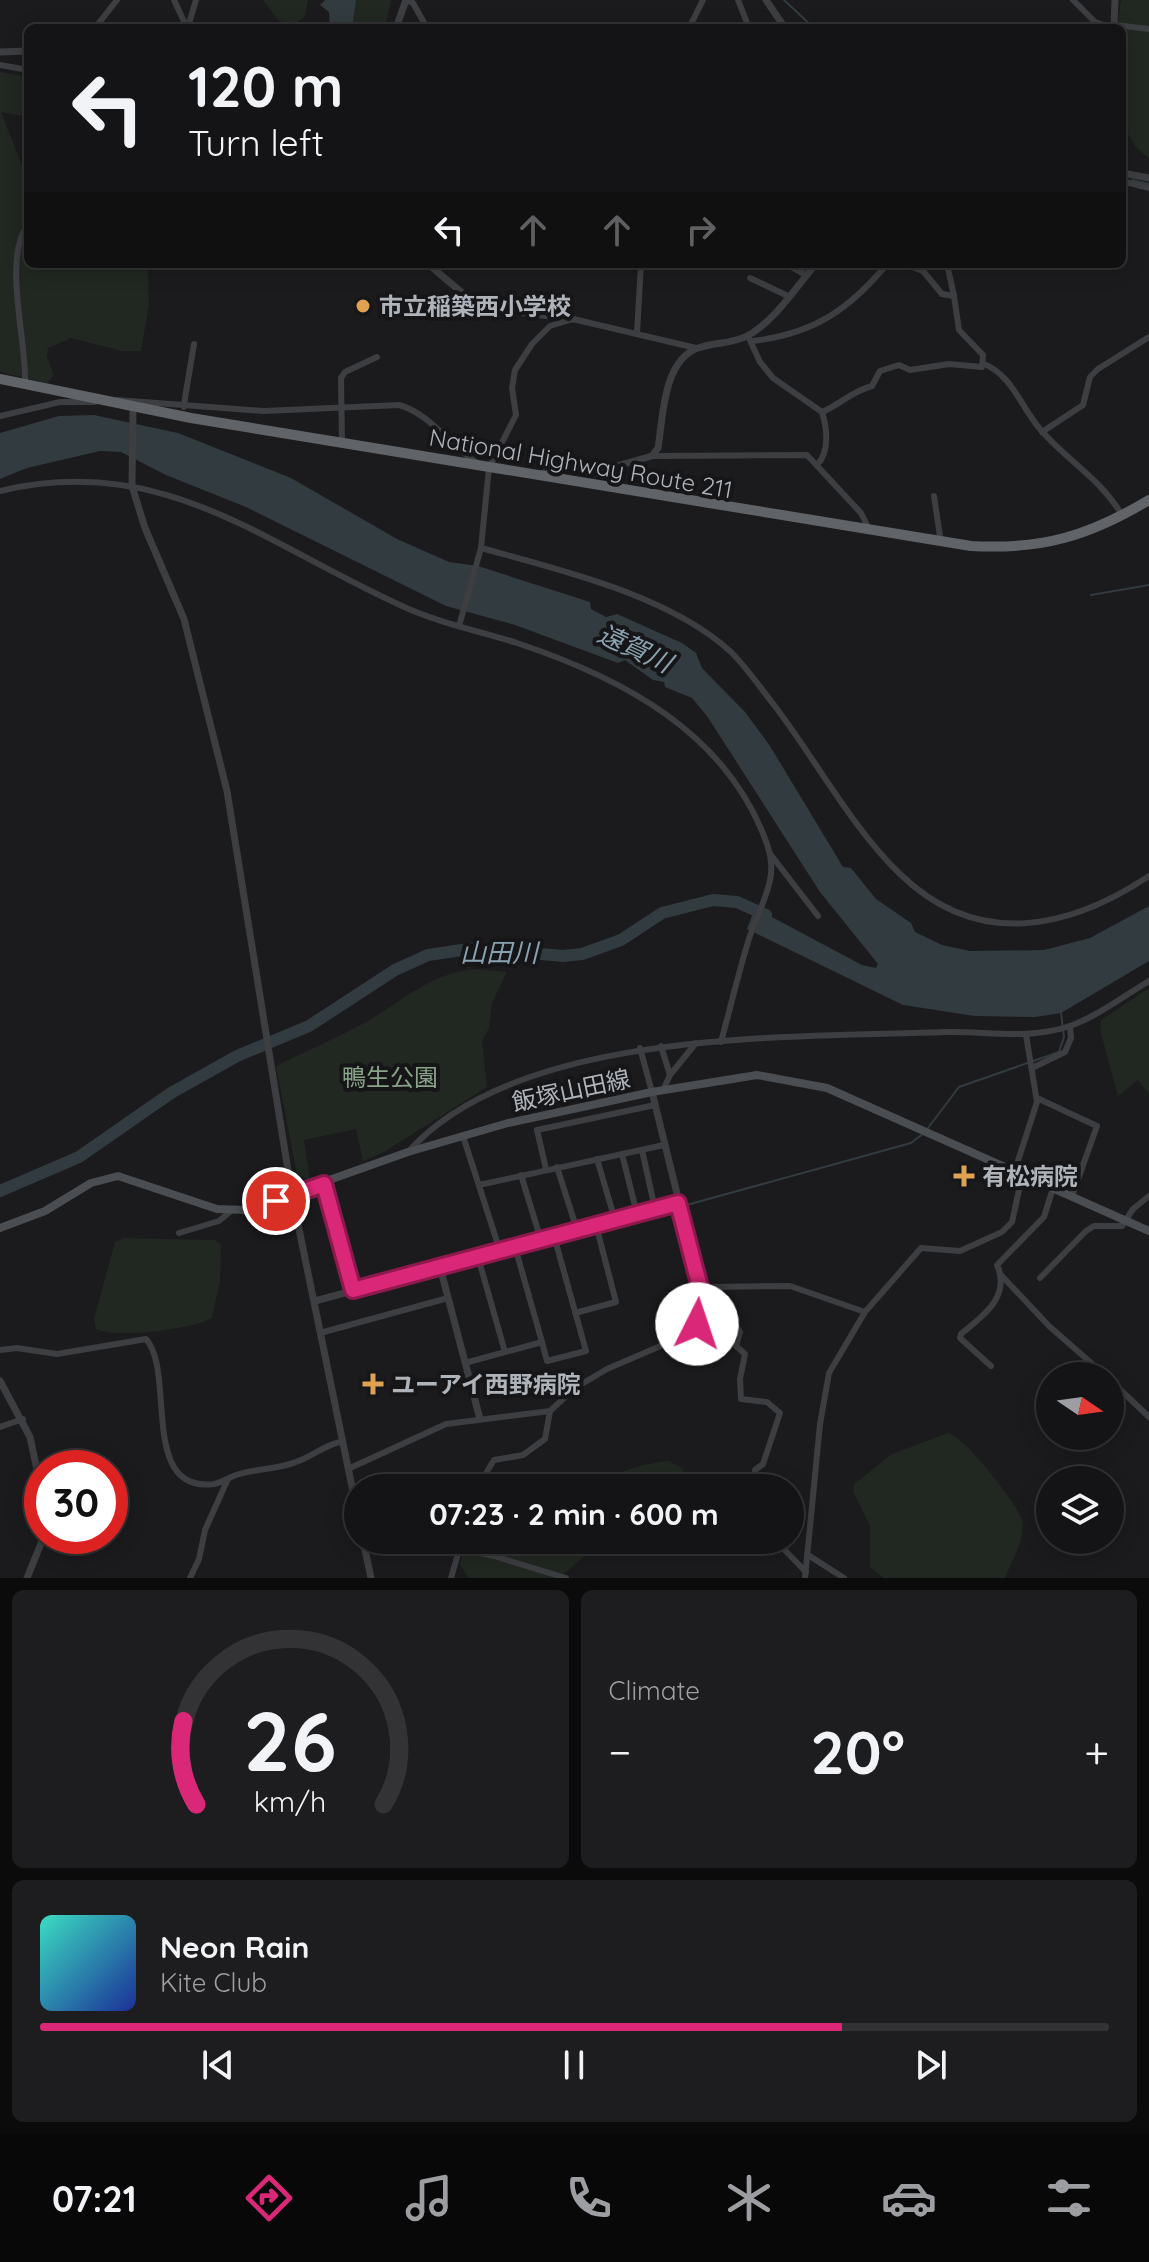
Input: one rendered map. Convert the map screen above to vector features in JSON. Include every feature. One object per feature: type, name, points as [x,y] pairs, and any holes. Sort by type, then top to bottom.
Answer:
[{"type":"highway","name":"National Highway Route 211","points":[[0,379],[133,410],[183,411],[342,443],[941,543],[991,547],[1040,544],[1093,532],[1149,500]]},
{"type":"main road","name":"飯塚山田線","points":[[231,1211],[292,1195],[408,1152],[463,1136],[652,1092],[757,1075],[794,1079],[827,1088],[1149,1231]]},
{"type":"main road","points":[[0,1228],[45,1211],[104,1177],[138,1180],[231,1211]]},
{"type":"street","points":[[98,24],[117,0]]},
{"type":"street","points":[[174,0],[186,24]]},
{"type":"street","points":[[189,24],[196,0]]},
{"type":"street","points":[[397,24],[406,0],[413,3],[425,24]]},
{"type":"street","points":[[691,24],[703,0]]},
{"type":"street","points":[[738,0],[747,24]]},
{"type":"street","points":[[766,0],[782,24]]},
{"type":"street","points":[[1073,0],[1095,22],[1103,24]]},
{"type":"street","points":[[1114,24],[1115,0]]},
{"type":"street","points":[[1126,28],[1149,29]]},
{"type":"street","points":[[0,52],[24,51]]},
{"type":"street","points":[[0,65],[24,69]]},
{"type":"street","points":[[1126,174],[1149,178]]},
{"type":"street","points":[[1126,182],[1149,188]]},
{"type":"street","points":[[24,233],[15,252],[26,352],[25,385]]},
{"type":"street","points":[[433,268],[479,307],[573,319],[696,348],[804,330],[859,298],[884,268]]},
{"type":"street","points":[[637,333],[641,268]]},
{"type":"street","points":[[793,268],[806,275]]},
{"type":"street","points":[[750,338],[812,268]]},
{"type":"street","points":[[915,268],[923,271],[942,294],[954,296]]},
{"type":"street","points":[[948,268],[959,330],[980,351],[984,364]]},
{"type":"street","points":[[750,278],[788,296]]},
{"type":"street","points":[[459,625],[480,550],[485,467],[516,415],[512,388],[519,362],[550,326],[573,319]]},
{"type":"street","points":[[1042,432],[1083,405],[1090,377],[1098,369],[1149,337]]},
{"type":"street","points":[[750,338],[760,362],[773,378],[822,412],[826,438],[822,460],[817,465]]},
{"type":"street","points":[[183,411],[194,344]]},
{"type":"street","points":[[652,456],[658,448],[673,373],[696,348]]},
{"type":"street","points":[[342,443],[341,378],[345,372],[377,357]]},
{"type":"street","points":[[822,412],[844,402],[854,390],[872,386],[880,371],[899,365],[915,370],[949,364],[979,368],[984,364]]},
{"type":"street","points":[[984,364],[997,369],[1042,432],[1096,478],[1123,515]]},
{"type":"street","points":[[0,416],[60,402],[108,402],[130,398],[264,411],[389,404],[414,410],[454,448],[485,467]]},
{"type":"street","points":[[133,410],[132,486],[145,528],[184,619],[227,791],[292,1195],[340,1442],[349,1474]]},
{"type":"street","points":[[537,476],[564,465],[613,467],[652,456],[800,453],[817,465],[861,513],[870,531]]},
{"type":"street","points":[[0,491],[70,482],[132,486],[174,496],[223,514],[404,607],[590,670],[649,700],[684,726],[735,786],[771,855],[818,916]]},
{"type":"street","points":[[934,496],[941,543]]},
{"type":"street","points":[[480,550],[547,566],[632,596],[685,622],[730,652],[889,862],[918,890],[953,909],[998,923],[1038,924],[1090,910],[1149,876]]},
{"type":"street","points":[[721,1042],[748,941],[770,882],[771,855]]},
{"type":"street","points":[[408,1152],[430,1131],[507,1088],[539,1075],[640,1048],[953,1032],[1026,1035],[1070,1026],[1149,981]]},
{"type":"street","points":[[1031,1064],[1065,1052],[1071,1038],[1070,1026]]},
{"type":"street","points":[[806,1575],[824,1389],[838,1356],[865,1312],[921,1248],[960,1251],[1002,1232],[1017,1209],[1019,1190],[1015,1170],[1037,1098],[1026,1035]]},
{"type":"street","points":[[663,1090],[670,1075],[696,1043]]},
{"type":"street","points":[[661,1046],[670,1075]]},
{"type":"street","points":[[348,1469],[426,1431],[480,1419],[550,1411],[575,1388],[607,1369],[693,1332],[700,1316],[702,1295],[640,1048]]},
{"type":"street","points":[[1037,1098],[1097,1126],[1072,1196]]},
{"type":"street","points":[[546,1169],[537,1130],[655,1105]]},
{"type":"street","points":[[463,1136],[500,1251]]},
{"type":"street","points":[[479,1185],[664,1145]]},
{"type":"street","points":[[642,1150],[655,1209]]},
{"type":"street","points":[[622,1154],[637,1214]]},
{"type":"street","points":[[597,1159],[615,1220]]},
{"type":"street","points":[[557,1167],[577,1230]]},
{"type":"street","points":[[521,1175],[541,1240]]},
{"type":"street","points":[[324,1184],[353,1290]]},
{"type":"street","points":[[1053,1188],[1044,1217],[997,1265],[1001,1275],[1049,1326],[1090,1362]]},
{"type":"street","points":[[1040,1278],[1094,1226],[1113,1228],[1127,1221],[1133,1209],[1149,1196]]},
{"type":"street","points":[[315,1301],[678,1203]]},
{"type":"street","points":[[179,1233],[219,1221],[231,1211]]},
{"type":"street","points":[[575,1313],[616,1302],[596,1225]]},
{"type":"street","points":[[515,1247],[547,1361],[586,1351],[554,1236]]},
{"type":"street","points":[[478,1257],[505,1352]]},
{"type":"street","points":[[440,1267],[480,1419]]},
{"type":"street","points":[[991,1366],[960,1338],[998,1298],[1001,1275]]},
{"type":"street","points":[[702,1295],[717,1285],[778,1285],[865,1312]]},
{"type":"street","points":[[320,1333],[448,1298]]},
{"type":"street","points":[[700,1316],[736,1325],[740,1332],[737,1348],[745,1354],[740,1379],[741,1399],[767,1402],[780,1413],[763,1464],[754,1474]]},
{"type":"street","points":[[0,1350],[17,1348],[57,1354],[146,1339],[157,1370],[171,1462],[191,1481],[204,1484],[227,1481],[238,1475],[281,1468],[340,1442]]},
{"type":"street","points":[[465,1363],[542,1342]]},
{"type":"street","points":[[0,1381],[23,1419],[31,1450]]},
{"type":"street","points":[[1124,1393],[1149,1417]]},
{"type":"street","points":[[486,1474],[494,1460],[523,1455],[545,1439],[550,1411]]},
{"type":"street","points":[[0,1427],[23,1419]]},
{"type":"street","points":[[190,1578],[199,1559],[205,1530],[227,1481]]},
{"type":"street","points":[[27,1578],[37,1554]]},
{"type":"street","points":[[366,1554],[371,1578]]},
{"type":"street","points":[[451,1578],[458,1554]]},
{"type":"street","points":[[481,1554],[566,1578]]},
{"type":"street","points":[[787,1554],[806,1575]]},
{"type":"street","points":[[808,1555],[844,1578]]},
{"type":"green space","points":[[263,0],[308,0],[305,16],[295,24],[279,21]]},
{"type":"green space","points":[[326,0],[391,0],[386,24],[335,24]]},
{"type":"green space","points":[[1121,0],[1149,0],[1149,158],[1136,146],[1126,129],[1126,24],[1118,24]]},
{"type":"green space","points":[[0,72],[24,76],[24,116],[1,112],[24,171],[24,268],[148,268],[149,305],[141,351],[122,351],[71,338],[48,348],[47,357],[54,375],[47,383],[0,372]]},
{"type":"green space","name":"鴨生公園","points":[[476,969],[507,972],[492,1003],[489,1028],[482,1041],[487,1087],[384,1152],[363,1161],[356,1129],[304,1140],[310,1181],[297,1175],[276,1066],[344,1034],[431,982]]},
{"type":"green space","points":[[1149,988],[1149,1094],[1138,1080],[1118,1096],[1100,1030],[1101,1020]]},
{"type":"green space","points":[[124,1238],[215,1240],[221,1244],[220,1280],[212,1318],[189,1326],[154,1331],[119,1333],[96,1329],[94,1319],[115,1242]]},
{"type":"green space","points":[[948,1433],[966,1446],[990,1472],[1023,1521],[1021,1541],[1005,1578],[884,1578],[870,1567],[870,1526],[853,1491],[854,1484],[892,1454]]},
{"type":"green space","points":[[669,1461],[683,1469],[685,1474],[618,1474]]},
{"type":"green space","points":[[462,1554],[599,1554],[584,1557],[559,1578],[469,1578],[460,1565]]},
{"type":"water","points":[[325,0],[356,0],[353,24],[330,24],[329,12],[320,5]]},
{"type":"water","name":"遠賀川","points":[[94,415],[178,433],[291,478],[397,539],[449,562],[478,566],[590,602],[591,609],[606,617],[617,614],[682,643],[696,653],[702,668],[745,712],[770,746],[843,867],[851,868],[876,899],[911,923],[915,932],[942,945],[970,951],[1044,950],[1090,938],[1149,906],[1149,961],[1061,1013],[1035,1017],[975,1016],[903,1005],[747,929],[755,908],[862,965],[876,968],[878,964],[820,892],[707,716],[692,698],[665,687],[664,682],[653,680],[625,660],[618,663],[515,625],[446,606],[246,507],[166,475],[121,452],[100,451],[27,468],[0,479],[0,433],[59,416]]},
{"type":"waterway","points":[[784,0],[810,24]]},
{"type":"waterway","points":[[1132,180],[1149,184]]},
{"type":"waterway","points":[[1091,595],[1149,585]]},
{"type":"waterway","name":"山田川","points":[[0,1191],[79,1157],[171,1093],[237,1056],[309,1026],[395,970],[428,955],[476,948],[563,956],[582,954],[621,940],[662,913],[713,900],[737,902],[766,915]]},
{"type":"waterway","points":[[928,1128],[959,1087],[1059,1052],[1064,1037],[1061,1013]]},
{"type":"waterway","points":[[683,1206],[911,1143],[924,1133]]},
{"type":"waterway","points":[[559,1240],[677,1208]]},
{"type":"waterway","points":[[482,1261],[553,1241]]},
{"type":"waterway","points":[[444,1272],[476,1263]]},
{"type":"waterway","points":[[389,1287],[438,1274]]},
{"type":"place","name":"市立稲築西小学校","points":[[363,306]]},
{"type":"place","name":"有松病院","points":[[964,1176]]},
{"type":"place","name":"ユーアイ西野病院","points":[[373,1384]]},
{"type":"route","points":[[276,1201],[324,1184],[353,1290],[678,1203],[702,1295],[697,1324]]}]
